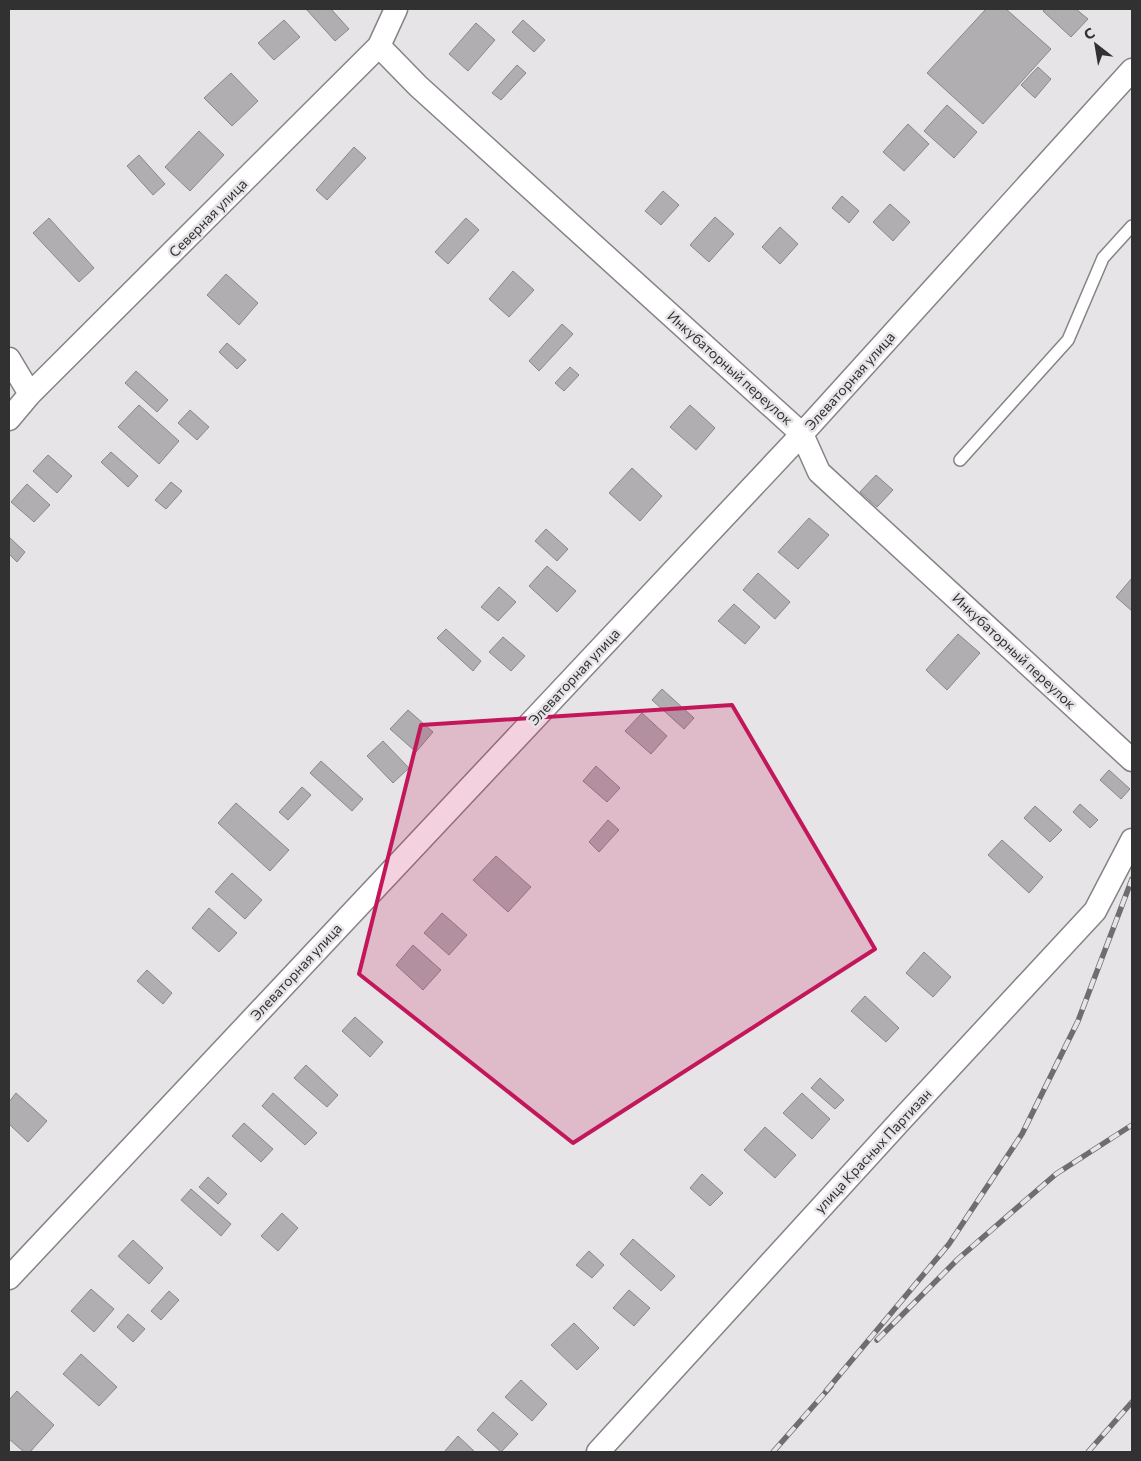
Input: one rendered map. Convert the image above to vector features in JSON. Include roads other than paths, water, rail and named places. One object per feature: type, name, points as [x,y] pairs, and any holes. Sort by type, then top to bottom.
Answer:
[{"type":"street","name":"Северная улица","points":[[9,419],[30,394],[379,46],[396,9]]},
{"type":"street","name":"Инкубаторный переулок","points":[[379,46],[418,86],[802,434],[819,472],[1132,760]]},
{"type":"street","name":"Элеваторная улица","points":[[9,1278],[802,434],[1132,70]]},
{"type":"street","points":[[9,359],[30,394]]},
{"type":"street","name":"улица Красных Партизан","points":[[598,1452],[902,1119],[1096,911],[1132,840]]},
{"type":"lane","points":[[960,460],[1068,340],[1103,258],[1132,226]]},
{"type":"railway","points":[[826,1391],[949,1244],[1022,1134],[1078,1021],[1132,879]]},
{"type":"railway","points":[[877,1340],[958,1259],[1056,1174],[1132,1125]]},
{"type":"railway","points":[[773,1452],[831,1386]]},
{"type":"railway","points":[[1088,1452],[1132,1402]]}]
